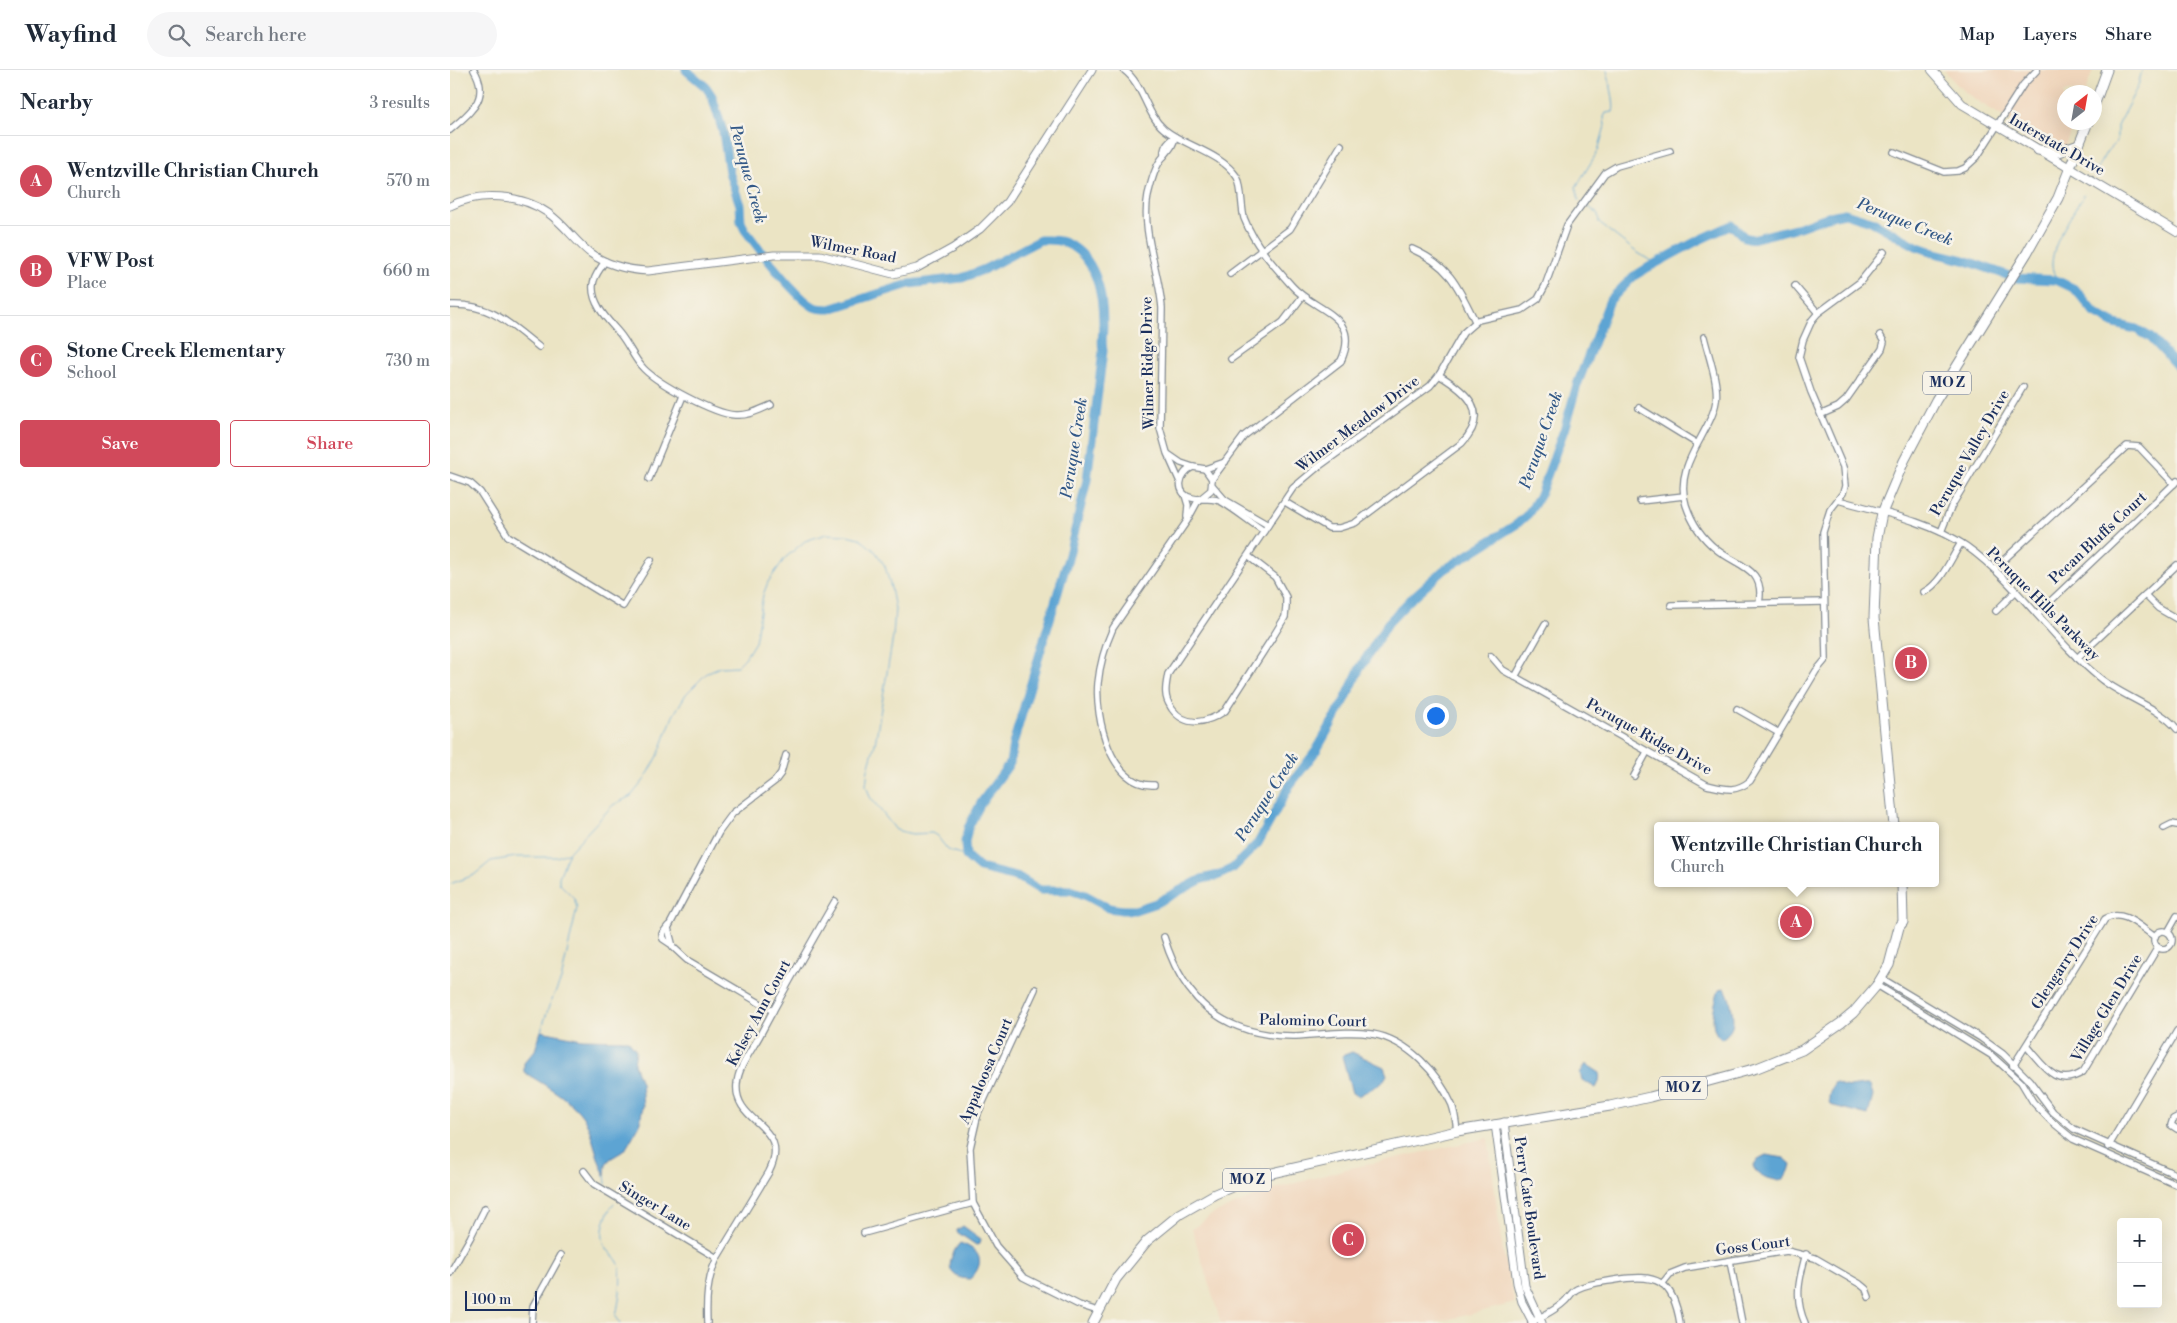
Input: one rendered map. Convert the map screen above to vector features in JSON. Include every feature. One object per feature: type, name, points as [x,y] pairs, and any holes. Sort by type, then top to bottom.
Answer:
[{"type":"main road","name":"Interstate Drive","points":[[1932,70],[1962,104],[2177,232]]},
{"type":"main road","points":[[2102,86],[2107,70]]},
{"type":"main road","name":"MO Z","points":[[1894,822],[1874,618],[1877,538],[1882,513],[1916,436],[2027,253],[2058,198],[2085,130]]},
{"type":"main road","points":[[2038,150],[2058,152],[2079,144]]},
{"type":"main road","name":"MO Z","points":[[1889,767],[1893,772],[1899,822]]},
{"type":"main road","name":"MO Z","points":[[1896,887],[1897,922],[1899,927]]},
{"type":"main road","name":"MO Z","points":[[1093,1323],[1116,1279],[1147,1242],[1180,1214],[1215,1194],[1255,1177],[1457,1131],[1610,1106],[1721,1079],[1784,1059],[1802,1050],[1853,1013],[1879,982],[1889,964],[1899,927],[1903,922],[1902,887]]},
{"type":"street","points":[[450,130],[470,111],[478,100],[480,85],[474,70]]},
{"type":"street","name":"Wilmer Road","points":[[450,206],[469,199],[496,196],[516,198],[548,213],[590,253],[605,262],[630,270],[648,271],[774,254],[820,255],[880,272],[898,274],[917,268],[942,255],[980,229],[1007,202],[1092,70]]},
{"type":"street","points":[[1124,70],[1134,80],[1150,113],[1163,129],[1215,158],[1237,178],[1244,217],[1262,250],[1302,297],[1338,319],[1345,329],[1346,350],[1341,361],[1333,369],[1260,422],[1244,436],[1212,482],[1208,494],[1200,499],[1107,641],[1100,669],[1098,701],[1108,747],[1128,778],[1141,785],[1154,785]]},
{"type":"street","points":[[1894,152],[1937,170],[1958,171],[1973,162],[2023,85],[2037,70]]},
{"type":"street","name":"Wilmer Ridge Drive","points":[[1175,137],[1171,148],[1164,156],[1153,177],[1146,217],[1160,290],[1160,428],[1180,482]]},
{"type":"street","points":[[1230,274],[1290,229],[1341,145]]},
{"type":"street","points":[[1412,249],[1432,258],[1443,268],[1462,295],[1476,321],[1522,310],[1538,299],[1545,286],[1567,225],[1605,173],[1617,166],[1670,151]]},
{"type":"street","name":"Peruque Ridge Drive","points":[[1490,656],[1503,670],[1708,785],[1726,789],[1741,788],[1757,770],[1816,671],[1826,659],[1823,532],[1830,510],[1845,486],[1843,467],[1811,392],[1799,357],[1808,328],[1818,313],[1842,298],[1860,282],[1884,252]]},
{"type":"street","points":[[605,262],[593,285],[593,293],[600,310],[626,342],[644,369],[683,396],[724,414],[750,414],[771,404]]},
{"type":"street","points":[[1795,286],[1818,313]]},
{"type":"street","points":[[1231,359],[1283,322],[1302,297]]},
{"type":"street","points":[[450,305],[473,306],[486,309],[498,315],[539,347]]},
{"type":"street","name":"Wilmer Meadow Drive","points":[[1248,556],[1275,577],[1281,585],[1286,597],[1285,617],[1224,710],[1213,719],[1203,722],[1192,722],[1176,714],[1168,704],[1166,693],[1168,674],[1294,488],[1302,480],[1422,393],[1439,375],[1463,333],[1476,321]]},
{"type":"street","points":[[1822,414],[1838,407],[1846,400],[1882,349],[1884,342],[1880,335]]},
{"type":"street","points":[[1704,337],[1716,387],[1717,400],[1708,422],[1696,443],[1686,475],[1684,496],[1694,525],[1702,536],[1726,556],[1748,567],[1757,579],[1760,588],[1758,603]]},
{"type":"street","points":[[1285,502],[1329,528],[1339,528],[1354,523],[1462,443],[1472,431],[1475,422],[1474,408],[1470,398],[1463,391],[1439,375]]},
{"type":"street","name":"Peruque Valley Drive","points":[[1940,532],[1951,508],[2022,387]]},
{"type":"street","points":[[649,479],[683,396]]},
{"type":"street","points":[[1638,408],[1696,443]]},
{"type":"street","points":[[1994,569],[2127,446],[2139,447],[2175,483]]},
{"type":"street","points":[[1168,453],[1181,463],[1192,467],[1205,469],[1225,462]]},
{"type":"street","points":[[1187,521],[1188,510],[1180,482],[1184,472],[1192,467]]},
{"type":"street","points":[[1205,469],[1225,500],[1268,526]]},
{"type":"street","points":[[450,476],[470,483],[480,492],[508,536],[624,606],[651,560]]},
{"type":"street","name":"Pecan Bluffs Court","points":[[2037,614],[2175,483]]},
{"type":"street","points":[[1185,495],[1190,498],[1214,498],[1223,502],[1264,531]]},
{"type":"street","points":[[1640,501],[1684,496]]},
{"type":"street","name":"Peruque Hills Parkway","points":[[1838,500],[1912,521],[1961,543],[1994,569],[2077,658],[2102,680],[2163,717],[2177,729]]},
{"type":"street","points":[[1924,592],[1934,586],[1961,543]]},
{"type":"street","points":[[2077,658],[2177,565]]},
{"type":"street","points":[[1996,611],[2016,591]]},
{"type":"street","points":[[2145,595],[2158,608],[2177,619]]},
{"type":"street","points":[[1671,605],[1824,602]]},
{"type":"street","points":[[1516,677],[1545,624]]},
{"type":"street","points":[[1737,709],[1779,733]]},
{"type":"street","points":[[1634,776],[1647,752]]},
{"type":"street","points":[[773,1011],[698,968],[678,953],[672,945],[668,933],[670,925],[719,832],[733,813],[774,781],[781,773],[786,755]]},
{"type":"street","points":[[2164,828],[2172,824],[2177,825]]},
{"type":"street","name":"Kelsey Ann Court","points":[[707,1323],[709,1277],[717,1258],[769,1172],[774,1158],[774,1140],[767,1130],[749,1115],[741,1105],[737,1094],[737,1082],[742,1068],[835,901]]},
{"type":"street","name":"Glengarry Drive","points":[[2011,1073],[2014,1064],[2027,1047],[2105,919],[2112,915],[2120,914],[2155,936]]},
{"type":"street","points":[[2168,932],[2177,916]]},
{"type":"street","points":[[2168,932],[2163,931],[2155,936],[2155,944],[2162,949],[2171,945]]},
{"type":"street","points":[[2168,932],[2171,935],[2171,945]]},
{"type":"street","name":"Palomino Court","points":[[1164,938],[1177,971],[1196,997],[1214,1015],[1235,1027],[1250,1032],[1287,1036],[1370,1034],[1379,1036],[1411,1052],[1421,1060],[1444,1090],[1453,1107],[1457,1131]]},
{"type":"street","points":[[2171,945],[2177,949]]},
{"type":"street","name":"Village Glen Drive","points":[[2027,1047],[2058,1078],[2075,1077],[2083,1072],[2158,947]]},
{"type":"street","points":[[1879,982],[1981,1038],[2014,1064],[2058,1117],[2074,1129],[2177,1176]]},
{"type":"street","points":[[1879,982],[1978,1046],[2011,1073],[2050,1121],[2078,1142],[2177,1185]]},
{"type":"street","name":"Appaloosa Court","points":[[1035,989],[978,1113],[972,1132],[970,1148],[973,1203],[996,1246],[1023,1277],[1078,1305],[1098,1311]]},
{"type":"street","points":[[2104,1152],[2177,1031]]},
{"type":"street","points":[[2177,1117],[2173,1119],[2171,1125],[2177,1129]]},
{"type":"street","name":"Perry Cate Boulevard","points":[[1500,1123],[1525,1286],[1535,1322]]},
{"type":"street","name":"Singer Lane","points":[[584,1171],[594,1184],[717,1258]]},
{"type":"street","points":[[864,1233],[973,1203]]},
{"type":"street","points":[[450,1273],[485,1208]]},
{"type":"street","name":"Goss Court","points":[[1662,1284],[1675,1271],[1788,1252],[1806,1254],[1815,1258],[1860,1284],[1866,1289],[1869,1296]]},
{"type":"street","points":[[1805,1323],[1799,1309],[1798,1288],[1806,1254]]},
{"type":"street","points":[[532,1323],[533,1306],[561,1255]]},
{"type":"street","points":[[1730,1261],[1742,1323]]},
{"type":"street","points":[[1535,1322],[1564,1303],[1576,1290],[1592,1284],[1640,1277],[1653,1279],[1662,1284],[1674,1296],[1680,1323]]},
{"type":"shaded area","points":[[1944,70],[2093,70],[2088,85],[2057,85],[2057,130],[2071,130],[2064,148],[2059,150],[1974,99],[1958,86]]},
{"type":"shaded area","points":[[1488,1138],[1503,1252],[1515,1303],[1434,1323],[1221,1323],[1192,1229],[1213,1214],[1268,1191],[1346,1169]]},
{"type":"water","points":[[1724,988],[1730,1000],[1733,1023],[1726,1036],[1721,1039],[1714,1029],[1713,1017],[1718,992]]},
{"type":"water","points":[[541,1031],[582,1039],[628,1040],[636,1050],[634,1064],[641,1083],[643,1106],[639,1126],[625,1150],[610,1159],[606,1164],[605,1175],[587,1124],[576,1108],[524,1072],[524,1063],[535,1050]]},
{"type":"water","points":[[1352,1052],[1384,1067],[1387,1075],[1382,1083],[1358,1096],[1352,1093],[1342,1056]]},
{"type":"water","points":[[1586,1064],[1600,1073],[1596,1088],[1582,1080],[1580,1073]]},
{"type":"water","points":[[1835,1082],[1849,1087],[1870,1085],[1873,1096],[1868,1115],[1830,1105],[1829,1096]]},
{"type":"water","points":[[1766,1155],[1784,1158],[1791,1164],[1784,1178],[1779,1181],[1757,1173],[1753,1166],[1758,1159]]},
{"type":"water","points":[[963,1226],[981,1239],[980,1244],[976,1245],[957,1232]]},
{"type":"water","points":[[960,1243],[973,1249],[979,1258],[978,1268],[970,1279],[956,1275],[950,1267],[952,1255]]},
{"type":"waterway","name":"Peruque Creek","points":[[686,70],[706,87],[712,96],[723,132],[729,172],[740,205],[741,222],[745,230],[787,283],[814,307],[830,309],[909,284],[962,278],[985,269],[1040,240],[1063,242],[1074,248],[1090,265],[1099,288],[1103,312],[1103,351],[1087,480],[1069,555],[1013,744],[1010,763],[981,803],[968,828],[965,842],[966,856],[980,868],[1020,878],[1040,890],[1070,890],[1085,895],[1109,908],[1135,910],[1156,903],[1202,879],[1219,875],[1233,868],[1258,843],[1290,785],[1316,751],[1345,700],[1360,668],[1388,623],[1411,599],[1444,570],[1517,524],[1528,514],[1540,495],[1564,430],[1577,385],[1610,300],[1634,276],[1697,241],[1732,225],[1744,237],[1752,239],[1845,213],[1871,221],[1916,246],[1939,254],[1964,260],[2015,278],[2056,280],[2075,289],[2095,313],[2115,324],[2136,329],[2150,337],[2177,366]]},
{"type":"waterway","points":[[1579,200],[1576,187],[1598,151],[1605,126],[1604,117],[1606,113],[1613,112],[1614,108],[1607,70]]},
{"type":"waterway","points":[[2095,172],[2107,151],[2117,141],[2117,126],[2138,86],[2142,70]]},
{"type":"waterway","points":[[2056,280],[2052,269],[2055,247],[2084,194]]},
{"type":"waterway","points":[[1586,205],[1598,214],[1599,223],[1654,263]]},
{"type":"waterway","points":[[450,884],[474,875],[491,861],[516,857],[557,857],[569,852],[613,805],[631,796],[645,779],[658,756],[673,716],[686,694],[708,672],[720,667],[737,666],[745,658],[755,642],[763,595],[768,582],[785,558],[805,541],[826,534],[847,535],[859,538],[875,551],[885,566],[895,609],[893,637],[875,744],[868,769],[866,785],[870,797],[896,830],[912,834],[932,833],[937,836],[948,850],[966,856]]},
{"type":"waterway","points":[[541,1031],[549,1006],[561,980],[577,908],[574,898],[559,883],[559,877],[569,852]]},
{"type":"waterway","points":[[605,1175],[606,1184]]},
{"type":"waterway","points":[[614,1203],[608,1212],[603,1236],[606,1247],[619,1265],[621,1275],[616,1316],[620,1323]]},
{"type":"place","name":"VFW Post","points":[[1911,663]]},
{"type":"place","name":"Wentzville Christian Church","points":[[1796,922]]},
{"type":"place","name":"Stone Creek Elementary","points":[[1348,1240]]}]
